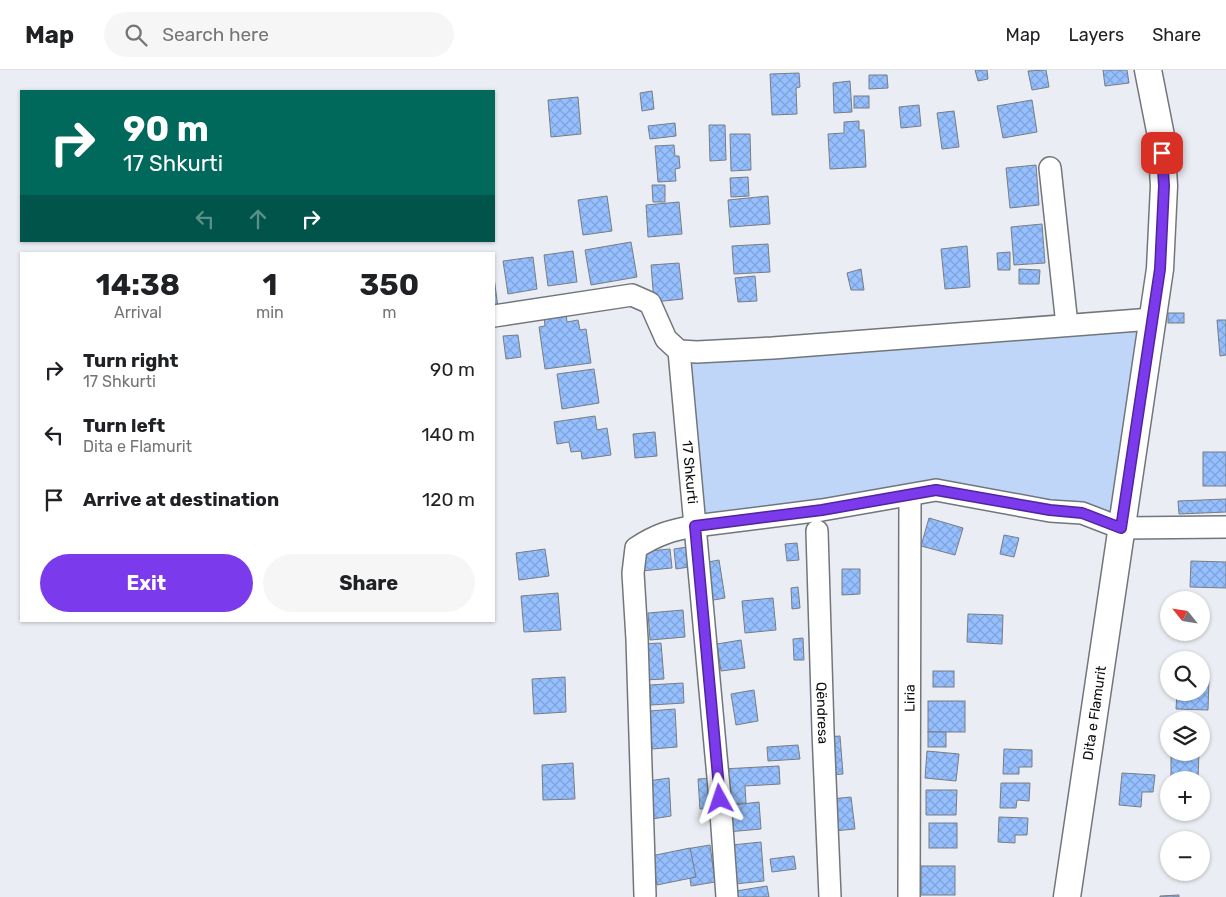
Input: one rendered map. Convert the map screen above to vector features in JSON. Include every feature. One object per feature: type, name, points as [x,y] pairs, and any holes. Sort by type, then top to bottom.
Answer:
[{"type":"street","name":"Dita e Flamurit","points":[[1067,897],[1160,269],[1164,186],[1160,136],[1148,70]]},
{"type":"street","points":[[1050,168],[1067,325]]},
{"type":"street","points":[[495,316],[632,295],[650,303],[666,338],[679,351],[697,352],[774,348],[1152,319]]},
{"type":"street","name":"17 Shkurti","points":[[679,351],[720,799],[727,897]]},
{"type":"street","points":[[644,895],[638,649],[633,573],[636,548],[648,540],[672,530],[695,526],[822,510],[936,490],[1050,510],[1082,513],[1121,528],[1226,527]]},
{"type":"street","name":"Liria","points":[[909,897],[910,500]]},
{"type":"street","name":"Qëndresa","points":[[817,531],[830,897]]},
{"type":"shaded area","points":[[1147,323],[1118,515],[968,486],[715,518],[702,510],[688,365],[707,358]]},
{"type":"building","points":[[975,70],[987,70],[988,79],[978,81]]},
{"type":"building","points":[[1046,70],[1049,87],[1032,90],[1028,71]]},
{"type":"building","points":[[1103,70],[1127,70],[1129,83],[1105,86]]},
{"type":"building","points":[[799,73],[800,87],[796,88],[797,114],[772,115],[770,74]]},
{"type":"building","points":[[869,75],[887,75],[888,88],[869,89]]},
{"type":"building","points":[[850,81],[852,112],[834,113],[833,83]]},
{"type":"building","points":[[652,91],[654,109],[642,111],[640,93]]},
{"type":"building","points":[[854,96],[869,96],[869,108],[854,108]]},
{"type":"building","points":[[578,97],[581,134],[551,137],[548,100]]},
{"type":"building","points":[[1032,100],[1037,132],[1003,138],[997,106]]},
{"type":"building","points":[[919,105],[921,126],[901,128],[899,107]]},
{"type":"building","points":[[954,111],[959,147],[942,149],[937,113]]},
{"type":"building","points":[[859,121],[859,130],[864,130],[866,167],[830,169],[828,134],[844,133],[844,122]]},
{"type":"building","points":[[675,123],[676,136],[650,139],[648,126]]},
{"type":"building","points":[[709,125],[725,125],[726,160],[710,161]]},
{"type":"building","points":[[730,134],[750,134],[751,170],[731,171]]},
{"type":"building","points":[[674,145],[675,156],[679,156],[680,168],[675,169],[676,181],[658,182],[655,146]]},
{"type":"building","points":[[1036,165],[1039,205],[1010,208],[1006,168]]},
{"type":"building","points":[[748,177],[749,196],[731,197],[730,178]]},
{"type":"building","points":[[652,185],[665,185],[665,202],[653,202]]},
{"type":"building","points":[[607,196],[612,231],[583,235],[578,200]]},
{"type":"building","points":[[768,196],[770,224],[730,227],[728,200]]},
{"type":"building","points":[[679,202],[682,234],[648,237],[646,205]]},
{"type":"building","points":[[1042,224],[1045,263],[1014,265],[1011,227]]},
{"type":"building","points":[[631,242],[637,277],[591,285],[585,250]]},
{"type":"building","points":[[768,244],[770,272],[734,274],[732,246]]},
{"type":"building","points":[[967,246],[970,287],[945,289],[941,249]]},
{"type":"building","points":[[573,251],[577,282],[548,286],[544,255]]},
{"type":"building","points":[[1010,252],[1010,270],[998,270],[997,253]]},
{"type":"building","points":[[533,257],[537,289],[508,294],[503,261]]},
{"type":"building","points":[[679,263],[683,299],[654,302],[651,265]]},
{"type":"building","points":[[861,269],[864,290],[851,290],[847,273]]},
{"type":"building","points":[[1019,269],[1040,270],[1039,284],[1019,284]]},
{"type":"building","points":[[755,276],[757,301],[738,302],[735,278]]},
{"type":"building","points":[[495,285],[498,308],[495,309]]},
{"type":"building","points":[[566,313],[567,322],[578,320],[580,330],[586,329],[591,363],[545,369],[539,327],[545,326],[544,317]]},
{"type":"building","points":[[1168,313],[1184,313],[1184,323],[1168,323]]},
{"type":"building","points":[[1217,320],[1226,320],[1226,355],[1220,356]]},
{"type":"building","points":[[518,335],[521,357],[506,359],[503,336]]},
{"type":"building","points":[[594,369],[599,403],[562,409],[557,374]]},
{"type":"building","points":[[595,416],[597,430],[607,428],[611,455],[582,459],[581,451],[571,452],[569,442],[557,444],[554,422]]},
{"type":"building","points":[[655,432],[657,456],[635,458],[633,434]]},
{"type":"building","points":[[1203,452],[1226,452],[1226,486],[1203,486]]},
{"type":"building","points":[[1226,499],[1226,512],[1179,514],[1178,501]]},
{"type":"building","points":[[929,518],[963,528],[955,555],[921,546]]},
{"type":"building","points":[[1004,535],[1019,538],[1014,557],[1000,554]]},
{"type":"building","points":[[797,543],[799,560],[787,561],[785,544]]},
{"type":"building","points":[[687,547],[689,567],[676,569],[674,549]]},
{"type":"building","points":[[545,549],[549,576],[519,580],[516,553]]},
{"type":"building","points":[[670,549],[672,568],[641,571],[639,552]]},
{"type":"building","points":[[719,560],[725,598],[708,601],[703,563]]},
{"type":"building","points":[[1191,561],[1226,562],[1226,588],[1190,587]]},
{"type":"building","points":[[842,569],[860,569],[860,594],[842,595]]},
{"type":"building","points":[[798,587],[800,608],[792,609],[791,588]]},
{"type":"building","points":[[558,593],[561,630],[524,632],[521,596]]},
{"type":"building","points":[[773,598],[776,630],[745,633],[742,601]]},
{"type":"building","points":[[683,610],[685,637],[650,640],[648,613]]},
{"type":"building","points":[[968,614],[1003,615],[1002,644],[967,642]]},
{"type":"building","points":[[803,638],[804,660],[794,660],[793,639]]},
{"type":"building","points":[[741,640],[745,668],[721,671],[717,644]]},
{"type":"building","points":[[661,643],[664,679],[644,680],[641,644]]},
{"type":"building","points":[[933,671],[954,671],[954,687],[933,687]]},
{"type":"building","points":[[565,677],[566,712],[534,714],[532,679]]},
{"type":"building","points":[[683,683],[684,703],[651,705],[650,685]]},
{"type":"building","points":[[754,690],[758,721],[736,725],[731,694]]},
{"type":"building","points":[[928,701],[965,701],[965,732],[928,732]]},
{"type":"building","points":[[1176,701],[1208,701],[1208,710],[1176,709]]},
{"type":"building","points":[[675,709],[677,747],[652,749],[650,711]]},
{"type":"building","points":[[928,732],[946,732],[946,747],[928,747]]},
{"type":"building","points":[[840,736],[843,774],[830,775],[827,737]]},
{"type":"building","points":[[798,745],[800,759],[768,761],[767,747]]},
{"type":"building","points":[[1004,749],[1032,750],[1032,767],[1019,767],[1019,774],[1003,774]]},
{"type":"building","points":[[927,751],[959,754],[956,781],[925,778]]},
{"type":"building","points":[[1171,761],[1199,761],[1198,771],[1171,771]]},
{"type":"building","points":[[573,763],[575,799],[543,800],[542,765]]},
{"type":"building","points":[[779,766],[780,784],[745,786],[746,803],[724,804],[722,769]]},
{"type":"building","points":[[1122,773],[1155,775],[1153,792],[1142,792],[1141,807],[1119,805]]},
{"type":"building","points":[[669,778],[671,816],[652,819],[648,781]]},
{"type":"building","points":[[714,778],[717,808],[700,809],[698,779]]},
{"type":"building","points":[[1001,783],[1030,783],[1029,801],[1017,800],[1016,808],[1000,808]]},
{"type":"building","points":[[926,790],[957,790],[956,815],[926,815]]},
{"type":"building","points":[[851,797],[855,829],[834,831],[831,799]]},
{"type":"building","points":[[759,802],[761,829],[727,832],[725,806]]},
{"type":"building","points":[[999,817],[1028,818],[1027,835],[1015,835],[1015,843],[998,842]]},
{"type":"building","points":[[929,823],[957,823],[957,848],[929,848]]},
{"type":"building","points":[[761,842],[764,881],[735,884],[732,845]]},
{"type":"building","points":[[710,845],[715,882],[691,886],[686,849]]},
{"type":"building","points":[[690,848],[696,877],[657,885],[651,856]]},
{"type":"building","points":[[794,856],[796,869],[772,872],[770,859]]},
{"type":"building","points":[[921,866],[955,866],[955,895],[921,895]]},
{"type":"building","points":[[767,886],[769,897],[737,897],[736,891]]},
{"type":"building","points":[[1179,895],[1179,897],[1160,897],[1160,896]]},
{"type":"route","points":[[720,799],[695,526],[822,510],[936,490],[1050,510],[1082,513],[1121,528],[1160,269],[1164,186],[1162,153]]}]
